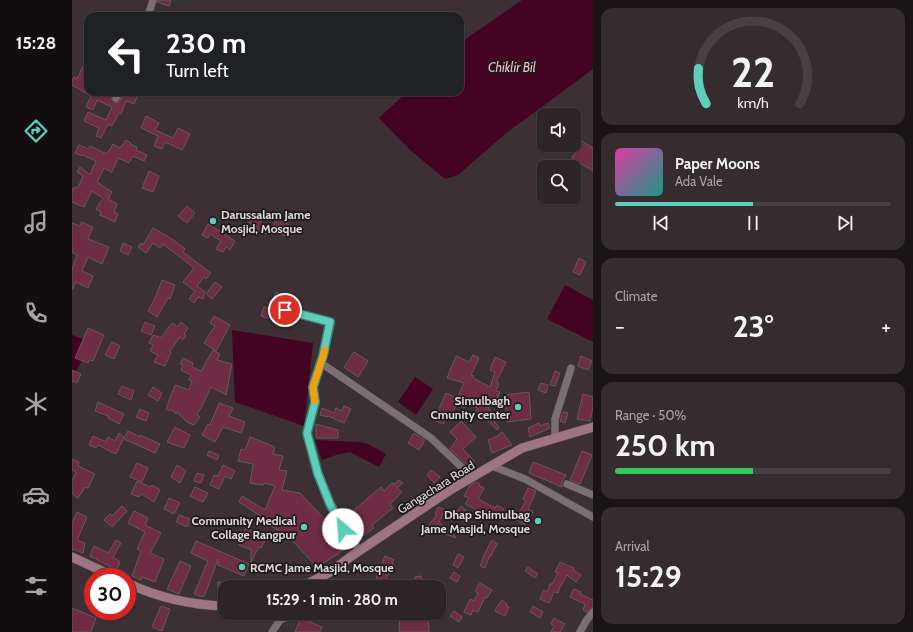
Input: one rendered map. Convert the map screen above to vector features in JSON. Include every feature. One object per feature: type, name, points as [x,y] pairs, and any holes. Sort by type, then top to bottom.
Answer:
[{"type":"main road","name":"Gangachara Road","points":[[315,580],[330,572],[360,550],[450,490],[522,448],[593,427]]},
{"type":"main road","points":[[72,557],[96,568]]},
{"type":"main road","points":[[136,587],[146,592],[177,601],[205,606],[218,606]]},
{"type":"street","points":[[149,12],[153,0]]},
{"type":"street","points":[[285,310],[330,322],[321,363],[313,387],[315,402],[307,433],[309,446],[318,474],[330,504],[343,529],[360,550]]},
{"type":"street","points":[[321,363],[431,438],[472,477]]},
{"type":"street","points":[[555,438],[555,419],[571,368]]},
{"type":"street","points":[[492,466],[525,479],[593,517]]},
{"type":"street","points":[[567,484],[593,495]]},
{"type":"street","points":[[580,632],[586,620],[593,612]]},
{"type":"street","points":[[272,632],[280,620]]},
{"type":"water","name":"Chiklir Bil","points":[[522,0],[593,0],[593,69],[540,108],[537,108],[537,110],[505,134],[458,175],[445,179],[409,149],[379,118],[403,96],[464,96],[464,40]]},
{"type":"water","points":[[565,285],[593,300],[593,342],[547,319]]},
{"type":"water","points":[[232,330],[313,343],[304,426],[235,402]]},
{"type":"water","points":[[72,335],[86,340],[81,361],[75,372],[72,372]]},
{"type":"water","points":[[415,377],[433,389],[416,415],[398,402]]},
{"type":"water","points":[[315,440],[360,442],[368,444],[386,454],[379,467],[350,452],[322,460]]},
{"type":"building","points":[[158,0],[171,0],[169,6],[157,2]]},
{"type":"building","points":[[84,64],[84,92],[72,85],[72,80],[74,77],[77,79]]},
{"type":"building","points":[[91,96],[112,96],[112,100],[116,103],[120,101],[122,96],[138,96],[134,104],[126,101],[121,114],[119,113],[112,126],[108,124],[101,138],[96,136],[99,128],[84,121],[88,112],[106,120],[112,107],[97,100],[93,110],[86,107]]},
{"type":"building","points":[[146,116],[159,123],[155,130],[173,138],[178,128],[190,134],[182,150],[165,142],[162,149],[154,146],[158,136],[141,128]]},
{"type":"building","points":[[126,140],[131,143],[130,144],[137,147],[136,150],[147,155],[144,161],[133,156],[129,163],[118,158],[112,172],[104,168],[97,182],[112,192],[108,199],[117,204],[114,212],[118,214],[115,222],[100,215],[101,212],[96,209],[103,198],[92,191],[84,207],[72,202],[72,188],[78,188],[83,176],[77,172],[80,167],[90,175],[96,161],[75,153],[79,145],[88,149],[90,146],[107,154],[113,144],[120,148]]},
{"type":"building","points":[[582,141],[593,148],[593,171],[581,164],[581,160],[575,160],[572,158],[576,152],[581,152]]},
{"type":"building","points":[[149,171],[159,176],[153,192],[142,188]]},
{"type":"building","points":[[187,206],[195,213],[187,223],[178,216]]},
{"type":"building","points":[[253,214],[263,218],[260,224],[268,228],[266,234],[257,230],[258,227],[249,223]]},
{"type":"building","points":[[276,219],[290,225],[285,236],[272,230]]},
{"type":"building","points":[[81,222],[93,227],[88,239],[109,247],[102,264],[88,257],[82,271],[93,276],[88,288],[76,282],[72,290],[72,269],[77,255],[72,252],[72,223],[80,226]]},
{"type":"building","points":[[208,224],[235,241],[230,250],[226,247],[223,252],[216,249],[221,241],[210,234],[208,238],[202,235]]},
{"type":"building","points":[[153,228],[172,239],[185,249],[183,252],[211,273],[206,279],[204,277],[197,286],[205,292],[203,299],[198,297],[194,303],[189,299],[195,291],[183,282],[194,268],[163,244],[160,248],[153,243],[146,253],[138,247],[141,243],[143,245]]},
{"type":"building","points":[[123,243],[132,247],[128,255],[120,251]]},
{"type":"building","points":[[579,258],[586,262],[580,275],[573,272]]},
{"type":"building","points":[[162,280],[175,285],[170,299],[168,298],[157,317],[148,311]]},
{"type":"building","points":[[215,282],[222,287],[212,299],[206,294]]},
{"type":"building","points":[[276,292],[282,294],[276,309],[280,311],[279,316],[269,311],[267,318],[261,316],[264,307],[270,309]]},
{"type":"building","points":[[214,316],[230,325],[216,351],[204,343],[215,326],[210,323]]},
{"type":"building","points":[[145,322],[155,326],[151,335],[141,331]]},
{"type":"building","points":[[181,322],[188,328],[184,334],[186,336],[183,340],[180,337],[170,351],[171,352],[165,366],[154,362],[158,355],[150,351],[153,345],[149,343],[153,335],[161,338],[172,323],[178,327]]},
{"type":"building","points":[[88,328],[104,335],[93,361],[89,360],[88,363],[75,358]]},
{"type":"building","points":[[112,342],[120,346],[114,359],[105,355]]},
{"type":"building","points":[[213,350],[220,354],[217,360],[232,364],[226,395],[211,387],[197,414],[200,417],[194,425],[187,422],[177,412],[176,414],[171,409],[170,411],[166,409],[175,385],[189,390],[192,381],[189,380],[191,375],[181,370],[183,365],[180,364],[183,358],[193,363],[192,367],[201,371]]},
{"type":"building","points":[[354,352],[368,361],[358,377],[344,367]]},
{"type":"building","points":[[473,355],[479,358],[471,375],[474,376],[473,378],[490,387],[495,372],[490,370],[495,357],[506,362],[496,382],[499,383],[496,391],[500,392],[498,397],[488,408],[496,417],[493,419],[499,428],[497,430],[482,414],[481,416],[475,411],[478,408],[468,403],[464,408],[457,403],[451,417],[448,416],[443,424],[436,421],[441,412],[438,411],[446,393],[457,398],[464,383],[447,378],[456,356],[469,362]]},
{"type":"building","points":[[581,356],[592,361],[588,370],[578,366]]},
{"type":"building","points":[[72,370],[81,374],[77,383],[72,381]]},
{"type":"building","points":[[555,371],[560,373],[555,386],[550,385]]},
{"type":"building","points":[[541,383],[548,385],[546,393],[538,390]]},
{"type":"building","points":[[122,386],[134,391],[131,400],[118,394]]},
{"type":"building","points":[[153,387],[162,393],[158,401],[148,395]]},
{"type":"building","name":"Simulbagh Cmunity center","points":[[529,392],[531,419],[507,422],[505,395]]},
{"type":"building","points":[[583,394],[593,397],[593,407],[590,421],[577,419]]},
{"type":"building","points":[[98,402],[124,414],[119,424],[108,418],[108,416],[95,411]]},
{"type":"building","points":[[219,403],[233,408],[229,416],[245,422],[241,433],[223,427],[215,442],[202,435],[208,424],[210,425]]},
{"type":"building","points":[[344,406],[351,409],[344,423],[328,416],[320,415],[322,408],[334,413],[336,408],[342,411]]},
{"type":"building","points":[[140,409],[149,413],[146,421],[136,417]]},
{"type":"building","points":[[563,412],[568,413],[565,423],[560,421]]},
{"type":"building","points":[[461,421],[476,437],[463,449],[474,461],[469,467],[450,449],[457,439],[450,432]]},
{"type":"building","points":[[539,423],[540,426],[548,423],[550,428],[530,437],[528,428]]},
{"type":"building","points":[[316,424],[338,430],[338,438],[316,438]]},
{"type":"building","points":[[175,427],[190,435],[184,448],[167,442]]},
{"type":"building","points":[[128,431],[160,444],[155,453],[124,439]]},
{"type":"building","points":[[502,432],[512,445],[492,453],[488,440],[498,436]]},
{"type":"building","points":[[119,433],[124,437],[116,454],[98,445],[96,448],[89,445],[93,436],[106,442],[108,437],[115,441]]},
{"type":"building","points":[[414,433],[425,440],[419,450],[408,443]]},
{"type":"building","name":"Community Medical Collage Rangpur","points":[[250,437],[275,447],[273,454],[283,456],[279,470],[287,471],[282,490],[300,493],[350,546],[317,567],[288,536],[261,520],[262,517],[239,502],[242,496],[265,510],[275,486],[264,483],[263,485],[250,483],[253,464],[238,461],[241,449],[245,450]]},
{"type":"building","points":[[209,451],[219,455],[217,460],[207,455]]},
{"type":"building","points":[[582,451],[592,455],[580,484],[570,480]]},
{"type":"building","points":[[72,459],[79,462],[78,466],[95,474],[88,488],[85,487],[78,498],[72,494],[72,481],[76,472],[72,470]]},
{"type":"building","points":[[533,462],[566,475],[562,482],[562,487],[529,473]]},
{"type":"building","points":[[137,463],[148,468],[142,482],[130,477]]},
{"type":"building","points":[[177,465],[186,471],[180,483],[171,477]]},
{"type":"building","points":[[223,465],[235,471],[231,479],[225,476],[219,489],[210,485],[214,475],[218,476]]},
{"type":"building","points":[[431,470],[440,477],[434,483],[427,475]]},
{"type":"building","points":[[197,473],[204,475],[201,483],[194,481]]},
{"type":"building","points":[[399,480],[403,483],[397,488],[402,492],[390,504],[393,508],[372,525],[374,528],[364,535],[356,525],[362,520],[354,510],[381,487],[384,491],[392,483],[394,484]]},
{"type":"building","points":[[137,481],[150,487],[152,485],[160,490],[154,502],[142,494],[139,497],[131,494]]},
{"type":"building","points":[[476,482],[480,484],[479,486],[484,488],[478,499],[495,508],[497,505],[504,509],[502,512],[506,514],[503,521],[497,518],[496,520],[465,504],[469,498],[464,496],[470,485]]},
{"type":"building","points":[[195,487],[208,493],[203,502],[190,496]]},
{"type":"building","points":[[528,488],[536,491],[528,509],[533,512],[525,525],[515,519],[526,501],[523,499]]},
{"type":"building","points":[[169,498],[180,503],[174,514],[164,509]]},
{"type":"building","points":[[122,506],[127,511],[112,527],[104,520],[110,514],[112,516]]},
{"type":"building","points":[[461,506],[466,510],[460,519],[454,515]]},
{"type":"building","points":[[438,507],[445,510],[439,522],[456,537],[455,538],[437,530],[432,535],[425,529],[437,515],[435,514]]},
{"type":"building","points":[[134,511],[148,518],[145,525],[161,533],[150,553],[164,559],[155,582],[142,577],[141,580],[136,578],[135,568],[141,551],[137,549],[145,532],[128,523]]},
{"type":"building","points":[[77,512],[87,517],[77,540],[85,543],[83,553],[73,549],[72,551],[72,524]]},
{"type":"building","points":[[179,515],[190,519],[187,527],[176,522]]},
{"type":"building","points":[[246,528],[264,535],[263,538],[266,539],[261,548],[259,547],[251,562],[252,550],[239,545]]},
{"type":"building","points":[[116,540],[121,543],[113,557],[120,562],[118,568],[113,568],[90,556],[94,546],[108,553]]},
{"type":"building","points":[[492,540],[497,544],[491,556],[490,555],[485,568],[480,566]]},
{"type":"building","points":[[196,541],[249,564],[244,576],[218,565],[218,559],[204,597],[194,594],[208,561],[191,553]]},
{"type":"building","points":[[458,554],[464,557],[458,568],[453,565]]},
{"type":"building","points":[[385,556],[394,560],[386,580],[376,580]]},
{"type":"building","points":[[180,561],[191,566],[179,594],[167,589]]},
{"type":"building","points":[[560,562],[574,568],[573,570],[581,575],[576,582],[567,575],[560,586],[558,593],[554,592],[549,603],[540,599],[544,590],[547,592],[550,584],[552,584],[558,573],[555,572]]},
{"type":"building","points":[[528,567],[538,574],[535,578],[525,571]]},
{"type":"building","points":[[454,572],[460,576],[457,582],[450,578]]},
{"type":"building","points":[[421,576],[422,580],[415,580],[415,577]]},
{"type":"building","points":[[480,583],[492,590],[487,598],[485,597],[478,612],[473,610],[471,615],[464,612],[470,599],[474,601],[478,593],[475,591]]},
{"type":"building","points":[[574,589],[581,592],[580,594],[593,600],[593,607],[587,612],[583,610],[585,604],[570,597]]},
{"type":"building","points":[[502,600],[507,604],[506,606],[509,607],[505,616],[495,611]]},
{"type":"building","points":[[161,606],[170,609],[162,631],[152,627]]},
{"type":"building","points":[[533,606],[543,612],[540,618],[530,612]]},
{"type":"building","points":[[72,608],[84,613],[84,620],[95,620],[91,632],[72,632]]},
{"type":"building","points":[[454,611],[462,617],[459,622],[450,616]]},
{"type":"building","points":[[554,618],[565,624],[560,632],[551,632],[554,626],[551,624]]},
{"type":"building","points":[[300,620],[306,620],[322,627],[320,632],[295,632]]},
{"type":"building","points":[[400,620],[428,620],[429,632],[399,632]]},
{"type":"slow traffic","points":[[315,401],[313,387],[325,350]]},
{"type":"place","name":"Darussalam Jame Mosjid, Mosque","points":[[213,221]]},
{"type":"place","name":"Simulbagh Cmunity center","points":[[518,407]]},
{"type":"place","name":"Dhap Shimulbag Jame Masjid, Mosque","points":[[538,521]]},
{"type":"place","name":"Community Medical Collage Rangpur","points":[[304,527]]},
{"type":"place","name":"RCMC Jame Masjid, Mosque","points":[[242,567]]},
{"type":"route","points":[[285,310],[330,322],[323,356],[313,387],[315,402],[307,433],[309,446],[318,474],[330,504],[343,529]]}]
